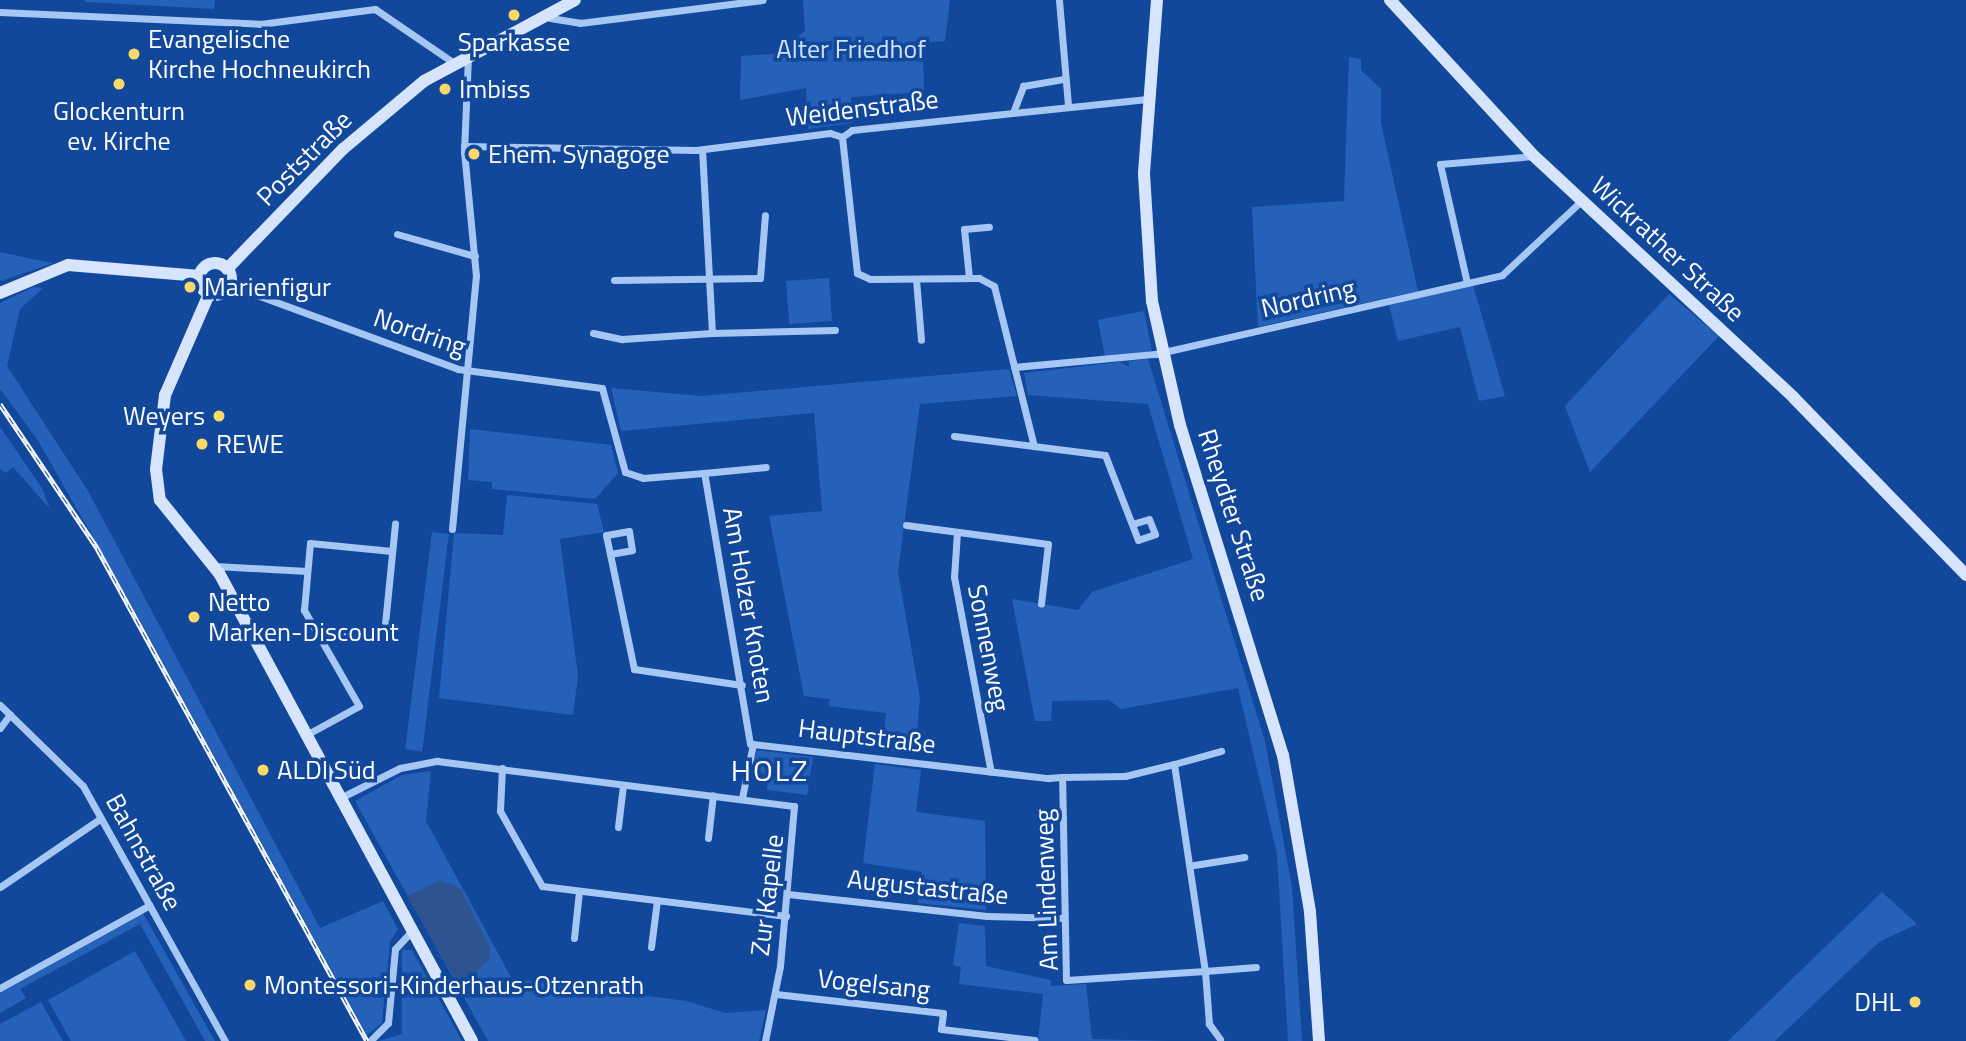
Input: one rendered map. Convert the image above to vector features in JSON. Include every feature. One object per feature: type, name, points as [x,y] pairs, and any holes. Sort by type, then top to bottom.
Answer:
[{"type":"street","points":[[369,0],[371,9]]},
{"type":"street","name":"Poststraße","points":[[227,269],[353,139],[451,61],[550,18],[575,0]]},
{"type":"street","points":[[550,18],[580,23],[763,0]]},
{"type":"street","points":[[1059,0],[1068,104]]},
{"type":"street","name":"Rheydter Straße","points":[[1157,0],[1147,99],[1144,223],[1161,353],[1279,738],[1308,901],[1318,1041]]},
{"type":"street","name":"Wickrather Straße","points":[[1390,0],[1534,156],[1787,391],[1966,575]]},
{"type":"street","points":[[0,12],[260,24],[371,9],[396,18],[451,61]]},
{"type":"street","points":[[452,529],[468,371],[475,256],[464,146],[472,74],[467,54]]},
{"type":"street","points":[[1014,110],[1015,95],[1025,85],[1064,79]]},
{"type":"street","name":"Weidenstraße","points":[[464,146],[702,150],[830,133],[842,137],[852,130],[1014,110],[1147,99]]},
{"type":"street","points":[[842,137],[855,271],[864,278],[986,280],[999,292],[1034,446]]},
{"type":"street","points":[[702,150],[712,333]]},
{"type":"street","points":[[1467,283],[1440,164],[1534,156]]},
{"type":"street","name":"Nordring","points":[[1014,367],[1161,353],[1512,271],[1581,201]]},
{"type":"street","points":[[614,280],[710,280],[762,276],[765,215]]},
{"type":"street","points":[[969,278],[964,229],[989,227]]},
{"type":"street","points":[[397,234],[475,256]]},
{"type":"street","points":[[200,276],[210,264],[227,269],[230,285],[209,293],[166,390],[156,474],[168,516],[215,566],[472,1041]]},
{"type":"street","points":[[0,293],[68,265],[200,276]]},
{"type":"street","points":[[200,276],[209,293]]},
{"type":"street","points":[[916,279],[921,340]]},
{"type":"street","name":"Nordring","points":[[230,285],[468,371],[603,389]]},
{"type":"street","points":[[593,333],[625,339],[712,333],[835,330]]},
{"type":"street","name":"Am Holzer Knoten","points":[[603,389],[625,472],[643,478],[766,467]]},
{"type":"street","points":[[954,436],[1108,457],[1133,524]]},
{"type":"street","name":"Am Holzer Knoten","points":[[705,473],[751,744]]},
{"type":"street","points":[[323,641],[341,631],[384,634],[395,523]]},
{"type":"street","points":[[906,526],[1048,544],[1041,604]]},
{"type":"street","name":"Sonnenweg","points":[[957,532],[954,577],[991,772]]},
{"type":"street","points":[[306,736],[359,706],[304,610],[310,543],[392,551]]},
{"type":"street","points":[[610,554],[634,669],[742,685]]},
{"type":"street","points":[[215,566],[307,571]]},
{"type":"street","name":"Bahnstraße","points":[[0,705],[76,776],[225,1041]]},
{"type":"street","points":[[0,728],[10,714]]},
{"type":"street","points":[[340,798],[415,763],[502,768],[743,798],[751,744]]},
{"type":"street","name":"Hauptstraße","points":[[751,744],[991,772],[1062,777]]},
{"type":"street","name":"Am Lindenweg","points":[[1221,751],[1125,776],[1062,777],[1066,980],[1256,967]]},
{"type":"street","points":[[1174,764],[1194,865],[1209,1024],[1220,1039]]},
{"type":"street","points":[[502,768],[499,809],[538,883],[579,891],[786,916]]},
{"type":"street","points":[[618,828],[623,785]]},
{"type":"street","points":[[708,838],[713,795]]},
{"type":"street","name":"Zur Kapelle","points":[[743,798],[797,809],[776,994],[765,1041]]},
{"type":"street","points":[[0,887],[101,818]]},
{"type":"street","points":[[1194,865],[1244,857]]},
{"type":"street","points":[[574,938],[579,891]]},
{"type":"street","name":"Augustastraße","points":[[788,894],[987,916],[1063,918]]},
{"type":"street","points":[[651,947],[657,900]]},
{"type":"street","points":[[0,988],[150,905]]},
{"type":"street","points":[[373,1039],[389,1020],[396,949],[411,932]]},
{"type":"street","name":"Vogelsang","points":[[776,994],[943,1013],[941,1029],[1034,1040]]},
{"type":"green space","points":[[85,0],[215,0],[214,9]]},
{"type":"green space","name":"Alter Friedhof","points":[[803,0],[950,0],[945,41],[923,43],[924,92],[851,97],[852,123],[808,129],[806,88],[740,100],[741,56],[773,54],[805,31]]},
{"type":"green space","points":[[1349,57],[1361,59],[1361,70],[1381,89],[1381,123],[1418,291],[1258,327],[1252,207],[1344,201]]},
{"type":"green space","points":[[0,252],[32,259],[54,263],[0,281]]},
{"type":"green space","points":[[829,278],[832,321],[789,324],[786,281]]},
{"type":"green space","points":[[1473,285],[1505,396],[1479,401],[1460,327],[1398,341],[1389,305]]},
{"type":"green space","points":[[33,287],[43,288],[20,309],[7,366],[88,491],[320,928],[383,901],[398,929],[390,942],[382,1023],[367,1035],[126,595],[37,439],[0,389],[0,303]]},
{"type":"green space","points":[[1669,294],[1719,336],[1590,472],[1565,406]]},
{"type":"green space","points":[[1144,311],[1152,351],[1106,360],[1098,320]]},
{"type":"green space","points":[[1148,359],[1265,741],[1292,887],[1302,1041],[1288,1041],[1277,854],[1238,688],[1121,709],[1109,700],[1052,701],[1051,721],[1035,721],[1012,599],[1078,610],[1092,592],[1193,559],[1148,404],[1028,395],[1024,373],[1120,362],[1129,367],[1129,361]]},
{"type":"green space","points":[[1009,369],[1017,396],[920,404],[898,572],[920,698],[915,754],[882,750],[886,713],[829,706],[830,699],[804,696],[769,516],[822,511],[814,413],[621,431],[611,388],[701,396]]},
{"type":"green space","points":[[0,427],[42,488],[50,509],[13,467],[6,473],[0,469]]},
{"type":"green space","points":[[470,429],[611,445],[618,473],[595,499],[492,489],[492,482],[468,480]]},
{"type":"green space","points":[[507,495],[597,504],[604,532],[560,539],[578,676],[573,715],[439,698],[454,533],[503,535]]},
{"type":"green space","points":[[432,532],[449,534],[422,751],[405,749]]},
{"type":"green space","points":[[757,750],[813,757],[807,795],[767,790],[768,774],[751,772]]},
{"type":"green space","points":[[875,764],[921,770],[916,812],[985,821],[986,910],[918,903],[922,872],[863,863]]},
{"type":"green space","points":[[431,771],[426,821],[512,979],[687,1001],[725,1013],[766,1010],[759,1041],[488,1041],[355,801],[402,775]]},
{"type":"green space","points":[[1882,892],[1917,924],[1879,942],[1775,1041],[1728,1041]]},
{"type":"green space","points":[[143,913],[215,1041],[205,1041],[140,924],[20,989],[26,998],[0,1013],[0,993]]},
{"type":"green space","points":[[959,923],[985,926],[986,966],[1051,980],[1051,986],[1086,984],[1092,1039],[1168,1041],[1038,1041],[1043,994],[959,984],[961,967],[953,965]]},
{"type":"green space","points":[[402,950],[412,950],[462,1041],[379,1041],[402,1034]]},
{"type":"green space","points":[[135,951],[186,1041],[71,1041],[48,1000]]},
{"type":"green space","points":[[41,1002],[63,1041],[0,1041],[0,1024]]},
{"type":"shaded area","points":[[440,880],[460,888],[490,947],[490,958],[469,981],[456,981],[407,896]]},
{"type":"railway","points":[[0,404],[97,548],[367,1041]]},
{"type":"place","name":"Sparkasse","points":[[514,15]]},
{"type":"place","name":"Evangelische Kirche Hochneukirch","points":[[134,54]]},
{"type":"place","name":"Glockenturn ev. Kirche","points":[[119,84]]},
{"type":"place","name":"Imbiss","points":[[445,89]]},
{"type":"place","name":"Ehem. Synagoge","points":[[474,154]]},
{"type":"place","name":"Marienfigur","points":[[190,287]]},
{"type":"place","name":"Weyers","points":[[219,416]]},
{"type":"place","name":"REWE","points":[[202,444]]},
{"type":"place","name":"Netto Marken-Discount","points":[[194,617]]},
{"type":"place","name":"ALDI Süd","points":[[263,770]]},
{"type":"place","name":"Montessori-Kinderhaus-Otzenrath","points":[[250,985]]},
{"type":"place","name":"DHL","points":[[1915,1002]]},
{"type":"district","name":"HOLZ","points":[[770,770]]}]
